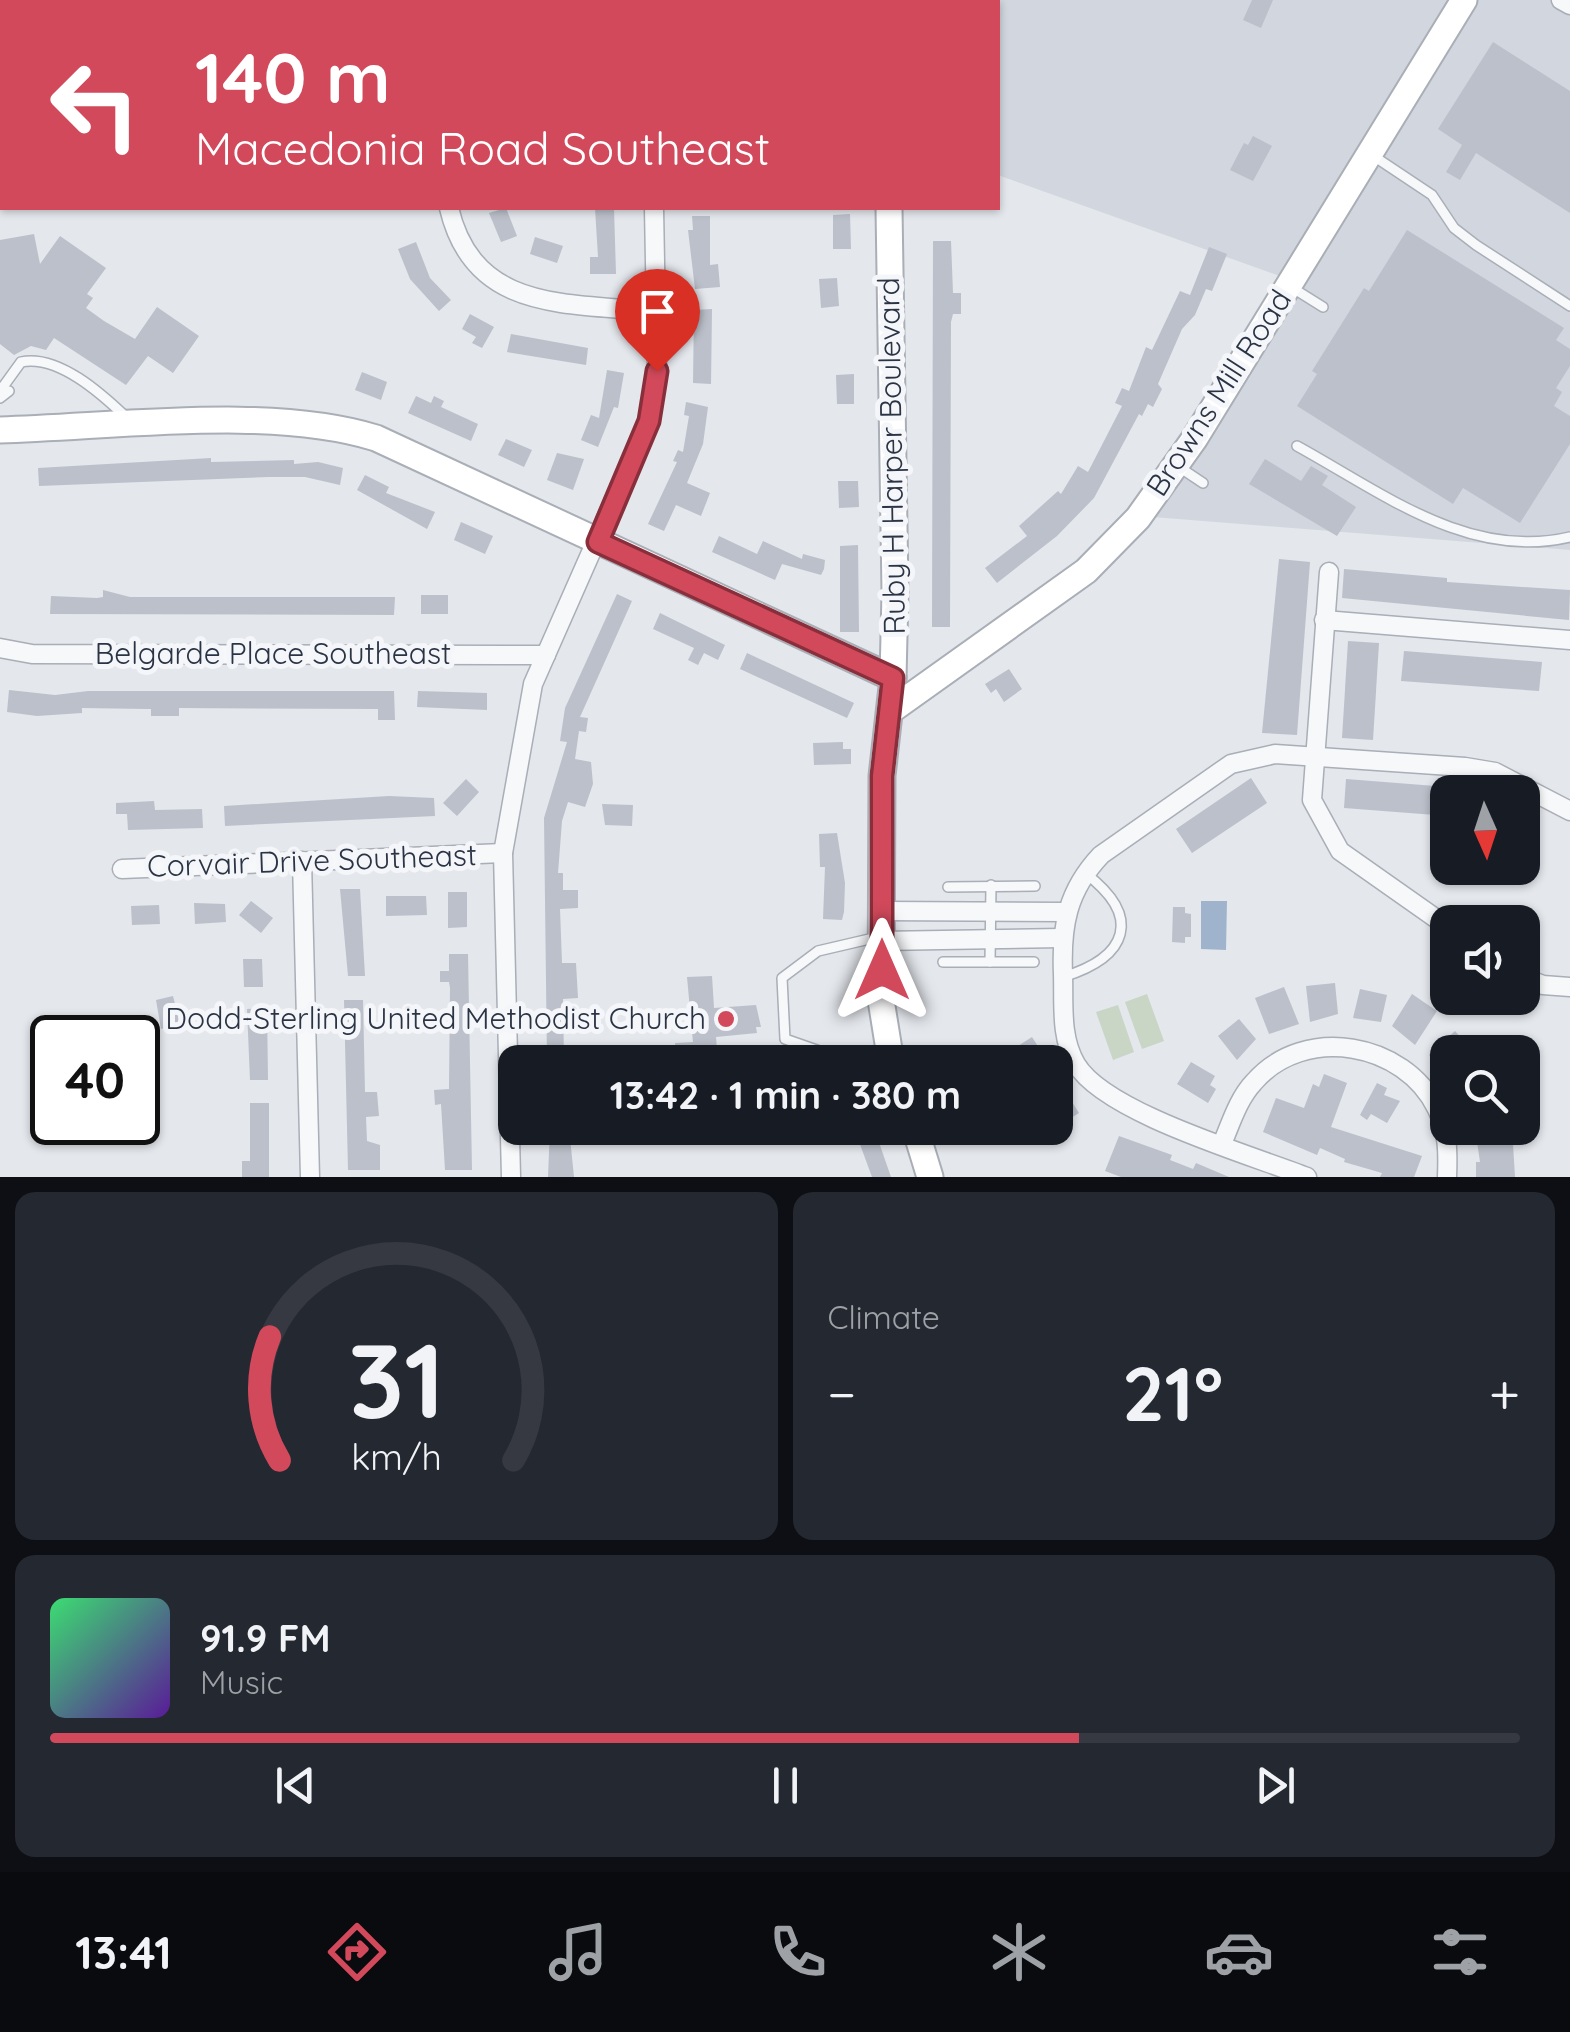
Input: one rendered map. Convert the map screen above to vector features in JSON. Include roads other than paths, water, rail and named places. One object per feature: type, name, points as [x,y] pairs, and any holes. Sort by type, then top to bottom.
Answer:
[{"type":"street","name":"Browns Mill Road","points":[[890,711],[1086,570],[1138,518],[1176,465],[1464,0]]},
{"type":"street","points":[[1561,0],[1570,5]]},
{"type":"street","points":[[449,210],[455,234],[473,264],[495,283],[528,297],[657,312]]},
{"type":"street","points":[[511,1177],[503,853],[525,710],[649,421],[657,371],[654,210]]},
{"type":"street","name":"Ruby H Harper Boulevard","points":[[889,210],[893,678],[882,776],[882,1000],[889,1045]]},
{"type":"street","points":[[0,430],[330,424],[376,438],[893,678]]},
{"type":"street","points":[[1328,572],[1312,800],[1340,851],[1430,915]]},
{"type":"street","points":[[1324,620],[1570,640]]},
{"type":"street","name":"Belgarde Place Southeast","points":[[0,648],[32,654],[546,655]]},
{"type":"street","points":[[1308,1177],[1127,1106],[1088,1080],[1067,1042],[1061,938],[1065,912],[1085,872],[1101,855],[1231,764],[1275,754],[1495,772],[1570,811]]},
{"type":"street","name":"Corvair Drive Southeast","points":[[122,869],[503,853]]},
{"type":"street","points":[[302,862],[310,1177]]},
{"type":"street","points":[[882,930],[991,912],[1065,912]]},
{"type":"street","points":[[882,930],[990,939],[1061,938]]},
{"type":"street","points":[[1540,984],[1570,987]]},
{"type":"street","points":[[1222,1144],[1242,1098],[1256,1079],[1280,1060],[1306,1050],[1352,1048],[1390,1060],[1420,1084],[1445,1127],[1447,1177]]},
{"type":"street","points":[[920,1145],[930,1177]]},
{"type":"lane","points":[[1370,154],[1432,195],[1454,228],[1476,245],[1570,306]]},
{"type":"lane","points":[[1289,285],[1323,307]]},
{"type":"lane","points":[[3,393],[20,362],[50,362],[111,402],[135,426]]},
{"type":"lane","points":[[1297,446],[1456,533],[1527,544],[1570,538]]},
{"type":"lane","points":[[1176,465],[1203,482]]},
{"type":"lane","points":[[1063,977],[1104,961],[1121,934],[1113,899],[1085,872]]},
{"type":"lane","points":[[948,886],[1034,886]]},
{"type":"lane","points":[[990,962],[991,886]]},
{"type":"lane","points":[[802,1045],[785,1039],[782,978],[818,951],[882,930]]},
{"type":"lane","points":[[942,962],[1034,962]]},
{"type":"water","points":[[1201,901],[1227,901],[1226,950],[1201,949]]},
{"type":"place","name":"Dodd-Sterling United Methodist Church","points":[[726,1019]]}]
